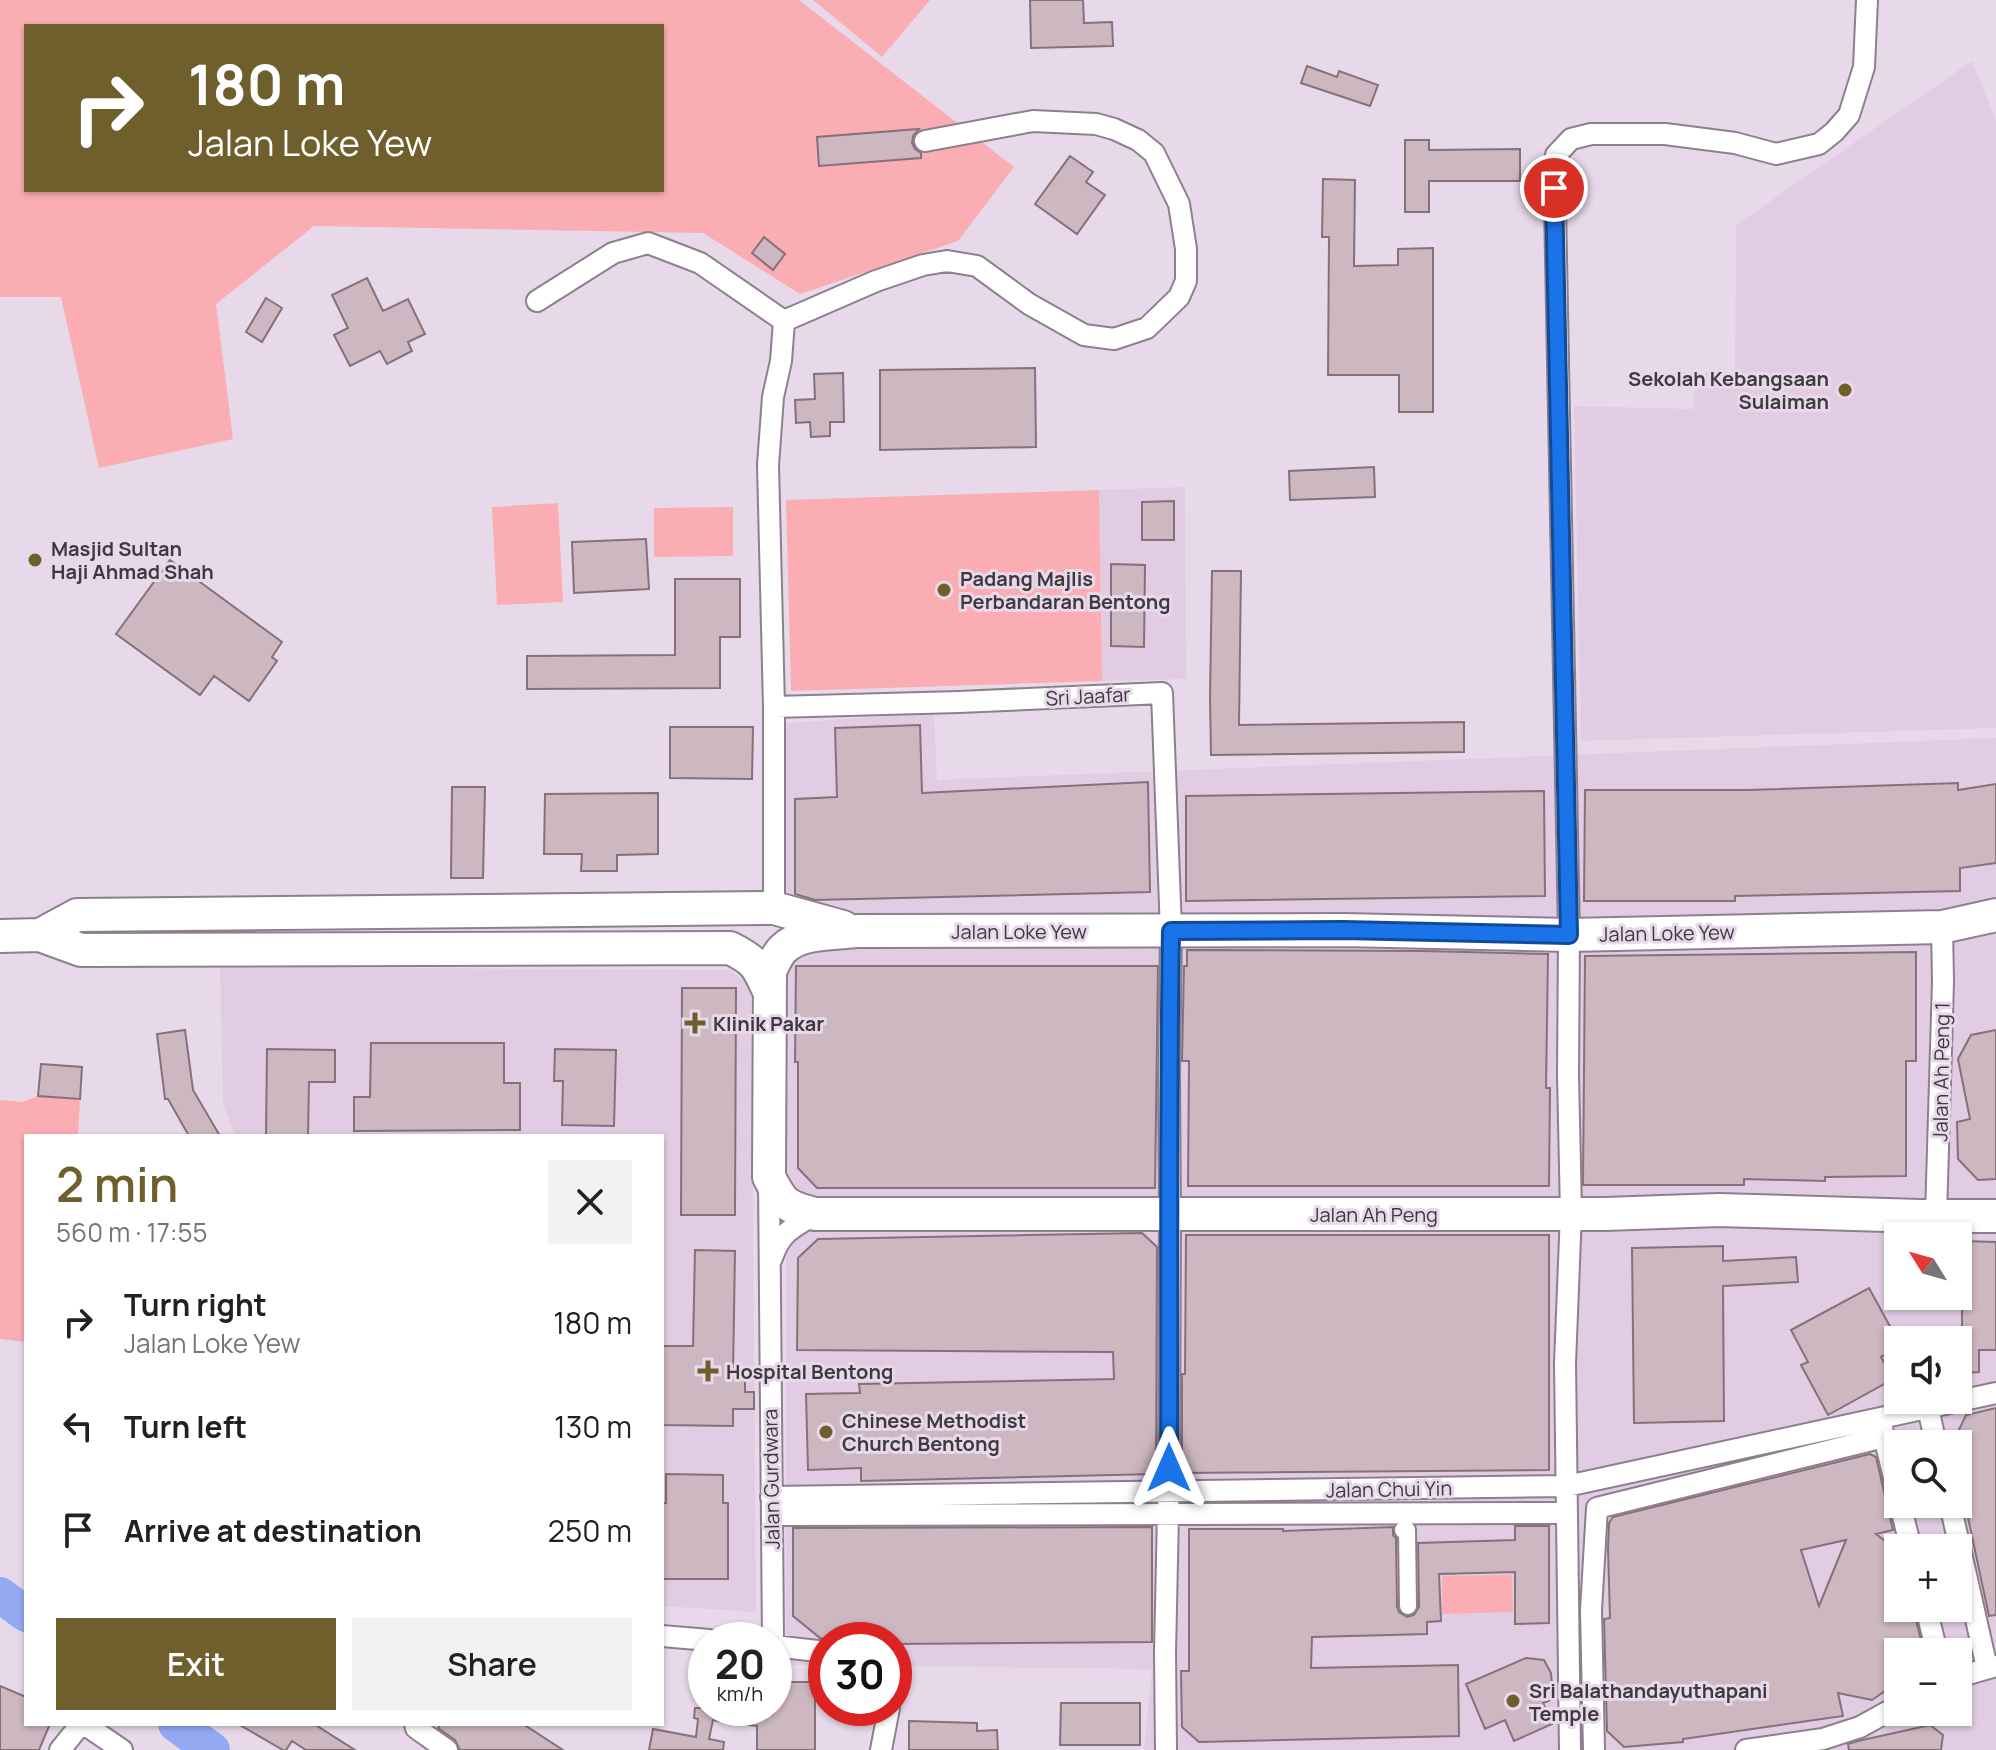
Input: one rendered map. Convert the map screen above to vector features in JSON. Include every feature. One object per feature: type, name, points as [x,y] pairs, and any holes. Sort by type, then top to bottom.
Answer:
[{"type":"main road","points":[[40,935],[77,915],[774,908],[857,931]]},
{"type":"main road","name":"Jalan Loke Yew","points":[[857,931],[1343,930],[1569,935],[1942,927],[1996,915]]},
{"type":"main road","points":[[769,1177],[770,971],[785,947],[803,937],[857,931]]},
{"type":"main road","points":[[0,936],[40,935],[81,950],[730,948],[758,966],[769,991]]},
{"type":"main road","name":"Jalan Ah Peng","points":[[769,1177],[780,1199],[793,1209],[815,1214],[1170,1216],[1748,1211],[1996,1216]]},
{"type":"street","points":[[1570,1750],[1565,1363],[1571,1213],[1569,935],[1556,155],[1571,139],[1591,134],[1665,134],[1735,143],[1776,154],[1819,144],[1849,115],[1864,67],[1867,0]]},
{"type":"street","points":[[784,321],[876,281],[923,265],[947,261],[977,266],[1029,304],[1084,335],[1114,339],[1147,328],[1179,297],[1186,281],[1186,249],[1179,204],[1154,153],[1138,140],[1096,124],[1033,121],[925,141]]},
{"type":"street","points":[[537,301],[613,253],[648,243],[700,263],[784,321]]},
{"type":"street","points":[[774,908],[774,707],[768,465],[773,397],[781,361],[784,321]]},
{"type":"street","name":"Sri Jaafar","points":[[774,707],[1162,693],[1171,931],[1166,1750]]},
{"type":"street","name":"Jalan Ah Peng 1","points":[[1936,1216],[1942,927]]},
{"type":"street","name":"Jalan Gurdwara","points":[[769,1177],[774,1622]]},
{"type":"street","points":[[769,1269],[777,1241],[815,1214]]},
{"type":"street","name":"Jalan Chui Yin","points":[[1972,1398],[1996,1393]]},
{"type":"street","name":"Jalan Chui Yin","points":[[772,1506],[1168,1492],[1567,1486],[1882,1428],[1914,1414]]},
{"type":"street","points":[[1594,1750],[1591,1610],[1597,1508],[1882,1428],[1884,1436]]},
{"type":"street","name":"Jalan Chui Yin","points":[[772,1506],[1168,1514],[1567,1513]]},
{"type":"street","points":[[1954,1518],[1991,1667]]},
{"type":"street","points":[[1403,1530],[1407,1530],[1408,1606]]},
{"type":"street","points":[[664,1636],[688,1638]]},
{"type":"street","points":[[1746,1750],[1823,1739],[1860,1727],[1884,1714]]},
{"type":"street","points":[[60,1750],[80,1726]]},
{"type":"street","points":[[85,1726],[122,1750]]},
{"type":"street","points":[[416,1726],[447,1750]]},
{"type":"street","points":[[881,1750],[886,1726]]},
{"type":"shaded area","points":[[0,0],[799,0],[1014,167],[958,241],[800,294],[703,233],[314,226],[216,304],[233,439],[99,468],[61,297],[0,297]]},
{"type":"shaded area","points":[[813,0],[930,0],[882,57]]},
{"type":"shaded area","name":"Sekolah Kebangsaan Sulaiman","points":[[1972,61],[1996,121],[1996,728],[1581,741],[1574,406],[1693,409],[1696,373],[1735,373],[1736,225]]},
{"type":"shaded area","points":[[1185,487],[1186,679],[1102,681],[1099,490]]},
{"type":"shaded area","name":"Padang Majlis Perbandaran Bentong","points":[[1099,490],[1102,681],[791,691],[786,500]]},
{"type":"shaded area","points":[[558,503],[563,602],[497,605],[492,507]]},
{"type":"shaded area","points":[[733,507],[733,556],[654,557],[654,508]]},
{"type":"shaded area","points":[[934,713],[937,780],[1996,738],[1996,1750],[1144,1750],[1152,1669],[912,1666],[912,1622],[808,1622],[808,1665],[792,1665],[792,1622],[786,1622],[786,723]]},
{"type":"shaded area","name":"Hospital Bentong","points":[[220,967],[729,970],[751,985],[756,1612],[664,1606],[664,1134],[234,1134],[223,1103]]},
{"type":"shaded area","points":[[38,1096],[80,1099],[78,1134],[24,1134],[24,1342],[0,1339],[0,1100],[22,1102]]},
{"type":"shaded area","points":[[1512,1575],[1513,1612],[1442,1614],[1442,1576]]},
{"type":"building","points":[[1030,0],[1083,0],[1084,23],[1112,22],[1113,46],[1031,48]]},
{"type":"building","points":[[1307,66],[1337,77],[1339,71],[1378,85],[1370,106],[1301,83]]},
{"type":"building","points":[[919,129],[912,143],[921,153],[921,158],[819,166],[817,137]]},
{"type":"building","points":[[1405,140],[1429,140],[1429,150],[1520,149],[1520,181],[1429,181],[1429,212],[1405,212]]},
{"type":"building","points":[[1070,156],[1093,172],[1086,182],[1105,195],[1077,234],[1035,204]]},
{"type":"building","points":[[1323,179],[1355,180],[1354,266],[1398,265],[1398,249],[1433,248],[1433,412],[1399,412],[1399,375],[1328,375],[1329,237],[1322,237]]},
{"type":"building","points":[[764,237],[785,254],[773,270],[752,253]]},
{"type":"building","points":[[367,278],[383,311],[408,299],[425,334],[408,342],[412,351],[387,364],[380,351],[350,366],[334,335],[348,328],[332,295]]},
{"type":"building","points":[[266,298],[282,308],[262,342],[246,332]]},
{"type":"building","points":[[1035,368],[1036,447],[880,450],[880,370]]},
{"type":"building","points":[[843,373],[844,422],[830,422],[830,436],[811,437],[810,422],[796,423],[795,400],[815,399],[814,374]]},
{"type":"building","points":[[1374,467],[1375,497],[1290,500],[1289,471]]},
{"type":"building","points":[[1174,501],[1174,540],[1142,540],[1142,502]]},
{"type":"building","points":[[646,539],[649,589],[574,593],[572,542]]},
{"type":"building","points":[[170,560],[282,642],[272,657],[277,661],[249,701],[214,676],[200,695],[116,634]]},
{"type":"building","points":[[1111,564],[1145,565],[1144,647],[1111,646]]},
{"type":"building","points":[[1212,571],[1241,571],[1239,725],[1464,722],[1464,752],[1211,755]]},
{"type":"building","points":[[675,579],[740,579],[740,637],[720,637],[720,688],[527,689],[527,656],[675,655]]},
{"type":"building","points":[[920,725],[922,793],[1148,782],[1150,892],[815,900],[795,894],[795,799],[837,797],[835,728]]},
{"type":"building","points":[[670,727],[753,727],[752,779],[670,778]]},
{"type":"building","points":[[1958,783],[1958,790],[1996,784],[1996,863],[1960,868],[1960,891],[1735,896],[1735,901],[1584,901],[1585,790],[1748,790]]},
{"type":"building","points":[[452,787],[485,787],[483,878],[451,878]]},
{"type":"building","points":[[1544,791],[1545,896],[1186,901],[1186,796]]},
{"type":"building","points":[[658,793],[658,854],[617,855],[617,871],[581,871],[582,854],[544,854],[545,794]]},
{"type":"building","points":[[1187,950],[1548,954],[1546,1088],[1550,1088],[1549,1186],[1188,1186],[1189,1061],[1182,1061]]},
{"type":"building","points":[[1916,952],[1916,1061],[1906,1061],[1906,1176],[1825,1177],[1825,1181],[1744,1179],[1744,1185],[1583,1185],[1585,956]]},
{"type":"building","points":[[796,966],[1158,966],[1155,1188],[817,1188],[798,1168]]},
{"type":"building","points":[[682,988],[736,988],[735,1215],[681,1215]]},
{"type":"building","points":[[185,1030],[193,1090],[219,1134],[188,1134],[168,1099],[165,1099],[157,1034]]},
{"type":"building","points":[[1996,1030],[1996,1179],[1978,1180],[1958,1159],[1957,1122],[1970,1119],[1958,1059],[1971,1035]]},
{"type":"building","points":[[371,1043],[504,1043],[504,1083],[520,1083],[520,1130],[354,1131],[354,1097],[370,1097]]},
{"type":"building","points":[[267,1049],[335,1050],[335,1082],[309,1082],[308,1134],[266,1134]]},
{"type":"building","points":[[555,1049],[616,1050],[614,1126],[562,1125],[563,1081],[554,1081]]},
{"type":"building","points":[[41,1064],[82,1067],[80,1099],[38,1096]]},
{"type":"building","points":[[1142,1233],[1157,1247],[1156,1474],[861,1481],[861,1468],[808,1470],[806,1394],[860,1393],[859,1384],[1114,1379],[1113,1352],[797,1350],[798,1258],[818,1239]]},
{"type":"building","points":[[1186,1235],[1549,1235],[1549,1470],[1182,1473]]},
{"type":"building","points":[[1972,1241],[1996,1242],[1996,1350],[1979,1350],[1979,1372],[1972,1372],[1972,1326],[1962,1326],[1962,1310],[1972,1310]]},
{"type":"building","points":[[1723,1246],[1723,1261],[1796,1257],[1798,1282],[1723,1286],[1724,1421],[1634,1423],[1632,1248]]},
{"type":"building","points":[[695,1250],[735,1251],[733,1374],[745,1374],[745,1392],[754,1392],[754,1409],[733,1409],[733,1426],[664,1425],[664,1346],[693,1346]]},
{"type":"building","points":[[1869,1288],[1890,1326],[1884,1326],[1884,1355],[1881,1357],[1884,1384],[1828,1415],[1801,1365],[1808,1362],[1791,1330]]},
{"type":"building","points":[[1996,1408],[1996,1615],[1989,1616],[1968,1518],[1972,1518],[1972,1430],[1959,1430],[1966,1415]]},
{"type":"building","points":[[1870,1454],[1876,1457],[1884,1491],[1884,1518],[1890,1518],[1893,1530],[1876,1534],[1884,1540],[1884,1622],[1916,1622],[1920,1638],[1884,1638],[1884,1692],[1872,1700],[1838,1693],[1843,1716],[1683,1739],[1683,1742],[1624,1747],[1607,1731],[1604,1619],[1610,1618],[1609,1523],[1613,1517]],"holes":[[[1846,1540],[1819,1606],[1801,1550]]]},
{"type":"building","points":[[666,1474],[723,1475],[723,1503],[728,1503],[728,1579],[664,1579]]},
{"type":"building","points":[[1515,1526],[1549,1526],[1549,1623],[1515,1624],[1515,1572],[1439,1574],[1441,1621],[1427,1622],[1427,1634],[1312,1637],[1311,1668],[1458,1665],[1459,1736],[1199,1742],[1182,1727],[1181,1671],[1189,1671],[1189,1529],[1283,1531],[1393,1527],[1396,1538],[1397,1607],[1407,1617],[1414,1615],[1419,1607],[1418,1543],[1515,1540]]},
{"type":"building","points":[[1152,1527],[1152,1642],[912,1644],[912,1622],[808,1622],[808,1628],[793,1616],[793,1528]]},
{"type":"building","name":"Sri Balathandayuthapani Temple","points":[[1526,1658],[1544,1660],[1551,1673],[1553,1699],[1543,1703],[1552,1724],[1514,1741],[1505,1720],[1485,1729],[1466,1684]]},
{"type":"building","points":[[792,1682],[808,1682],[808,1726],[815,1726],[815,1750],[757,1750],[757,1726],[792,1726]]},
{"type":"building","points":[[0,1686],[24,1696],[24,1726],[49,1726],[39,1750],[0,1750]]},
{"type":"building","points":[[1061,1703],[1140,1703],[1140,1745],[1060,1745]]},
{"type":"building","points":[[912,1721],[977,1723],[977,1731],[997,1730],[998,1750],[909,1750],[909,1726],[912,1726]]},
{"type":"building","points":[[241,1726],[317,1726],[355,1750],[306,1750],[292,1741],[283,1750]]},
{"type":"building","points":[[526,1726],[563,1750],[460,1750],[455,1740],[438,1728]]},
{"type":"building","points":[[697,1726],[712,1726],[709,1739],[724,1742],[723,1750],[649,1750],[653,1729],[696,1737]]},
{"type":"building","points":[[1926,1726],[1931,1726],[1943,1735],[1941,1750],[1849,1750],[1848,1744]]},
{"type":"waterway","points":[[0,1595],[24,1613]]},
{"type":"waterway","points":[[179,1726],[212,1750]]},
{"type":"place","name":"Sekolah Kebangsaan Sulaiman","points":[[1845,390]]},
{"type":"place","name":"Masjid Sultan Haji Ahmad Shah","points":[[35,560]]},
{"type":"place","name":"Padang Majlis Perbandaran Bentong","points":[[944,590]]},
{"type":"place","name":"Klinik Pakar","points":[[695,1023]]},
{"type":"place","name":"Hospital Bentong","points":[[708,1371]]},
{"type":"place","name":"Chinese Methodist Church Bentong","points":[[826,1432]]},
{"type":"place","name":"Sri Balathandayuthapani Temple","points":[[1513,1701]]},
{"type":"route","points":[[1169,1468],[1171,931],[1343,930],[1569,935],[1554,188]]}]
